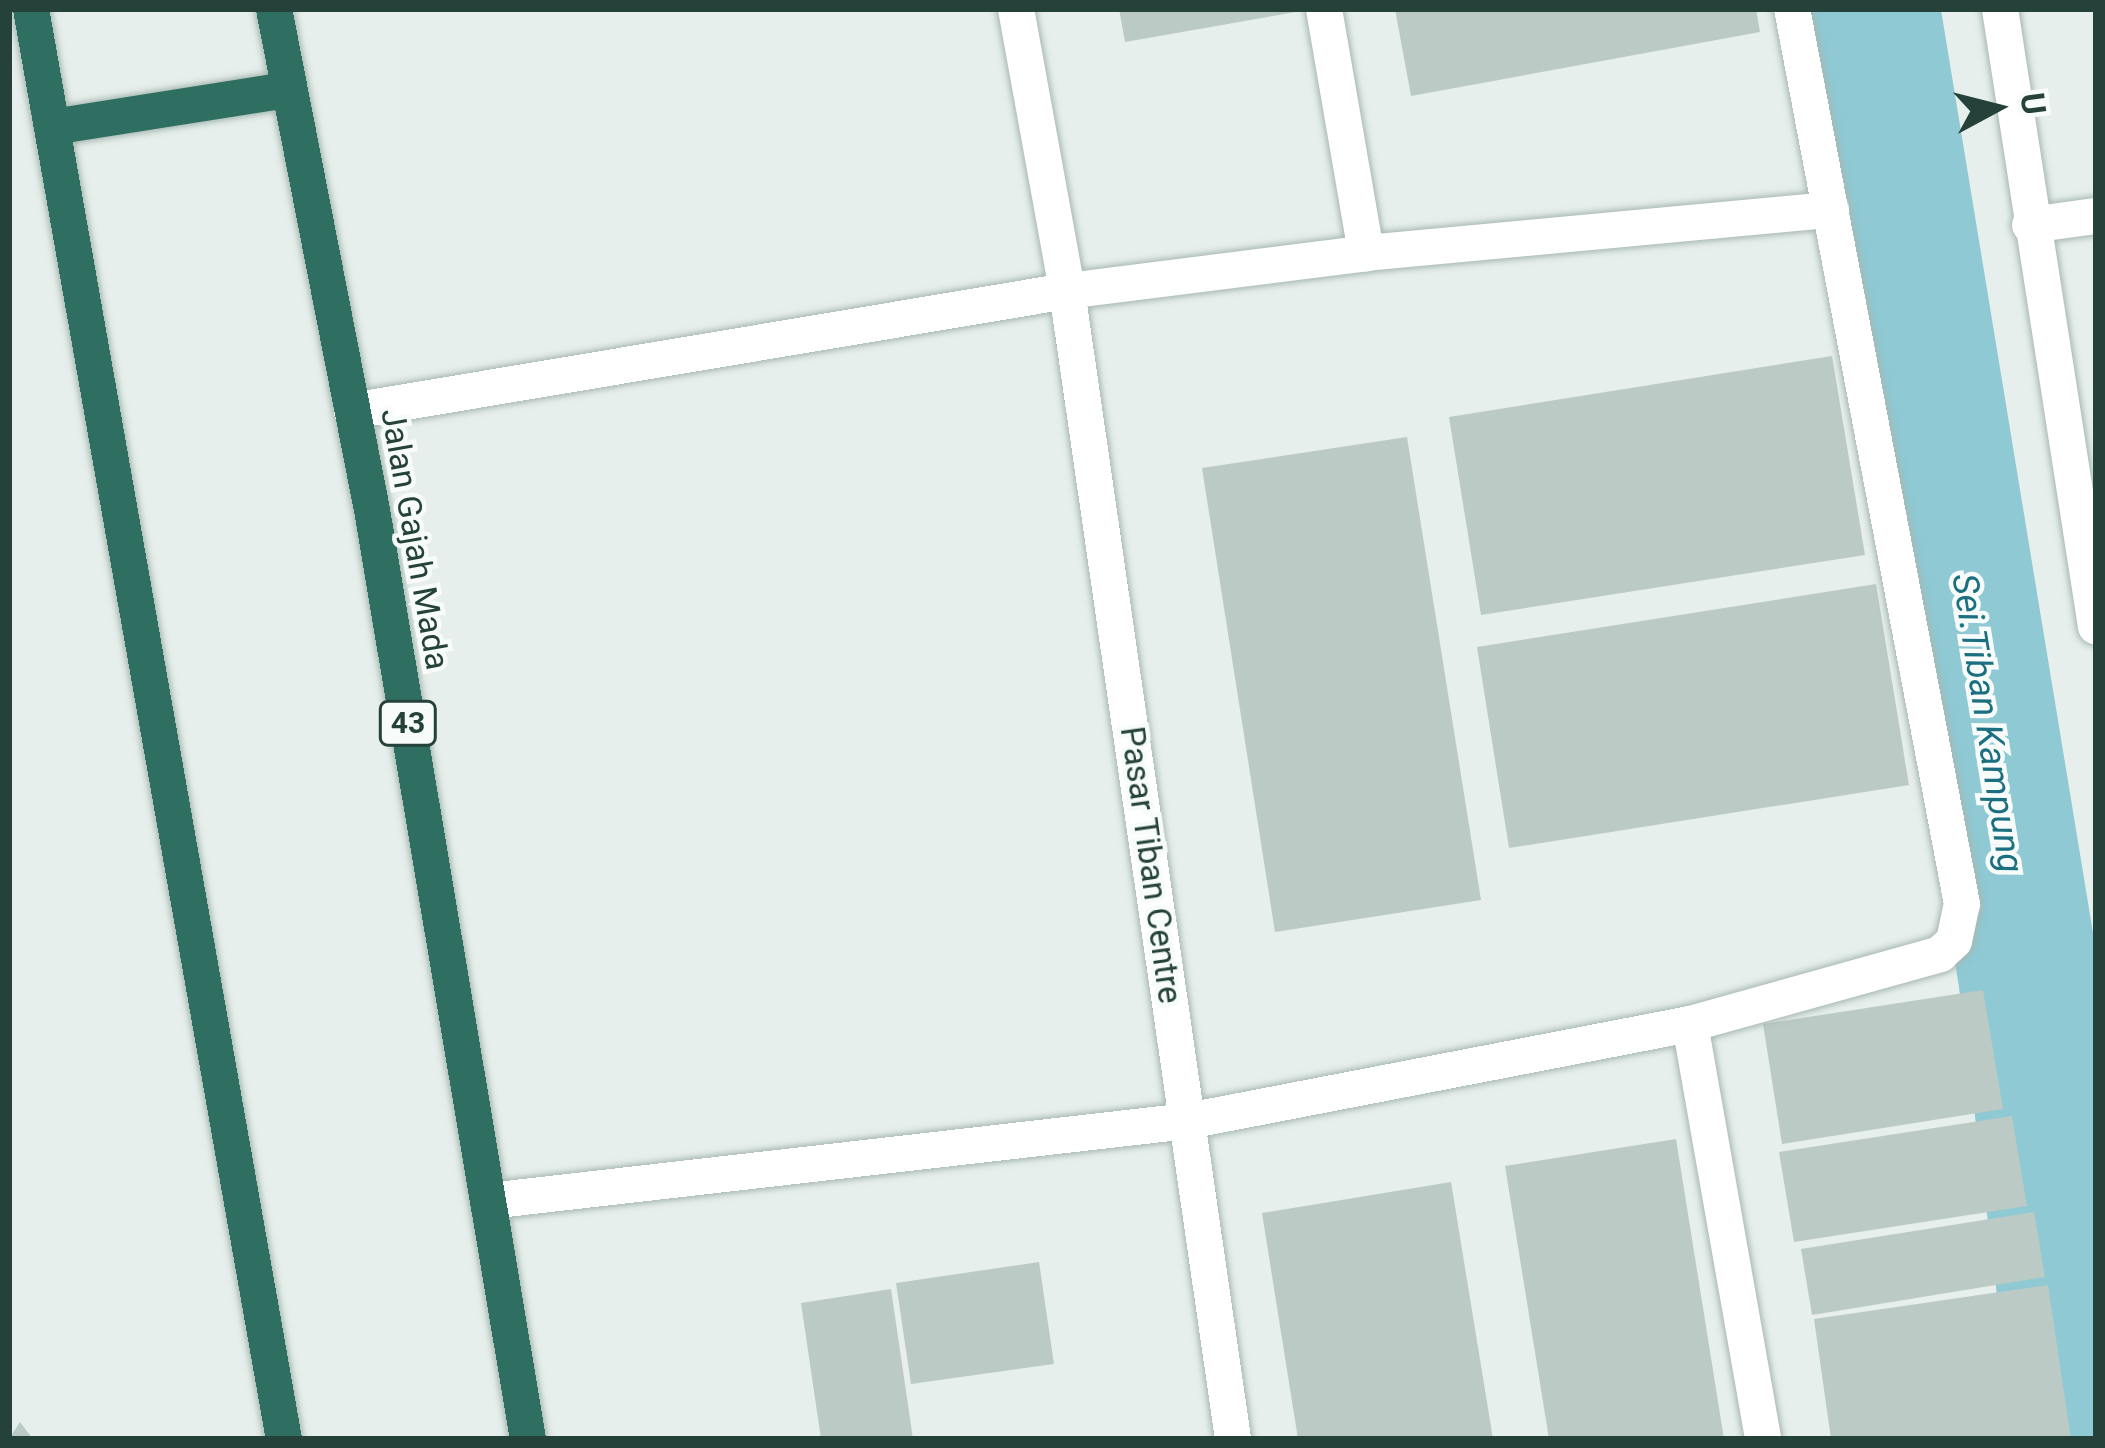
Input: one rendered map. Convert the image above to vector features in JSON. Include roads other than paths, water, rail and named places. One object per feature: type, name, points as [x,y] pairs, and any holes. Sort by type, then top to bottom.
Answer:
[{"type":"highway","points":[[31,9],[284,1439]]},
{"type":"highway","name":"Jalan Gajah Mada","points":[[274,9],[352,411],[528,1439]]},
{"type":"highway","points":[[53,127],[287,90]]},
{"type":"street","name":"Pasar Tiban Centre","points":[[1016,9],[1067,291],[1232,1439]]},
{"type":"street","points":[[1324,9],[1366,253]]},
{"type":"street","points":[[488,1201],[1188,1121],[1690,1024],[1920,964],[1954,940],[1962,904],[1792,9]]},
{"type":"street","points":[[2000,9],[2030,225],[2091,559],[2096,627]]},
{"type":"street","points":[[352,411],[1067,291],[1366,253],[1832,210]]},
{"type":"street","points":[[2030,225],[2096,216]]},
{"type":"street","points":[[1690,1024],[1763,1439]]},
{"type":"waterway","name":"Sei.Tiban Kampung","points":[[1869,9],[2029,981],[2085,1439]]}]
